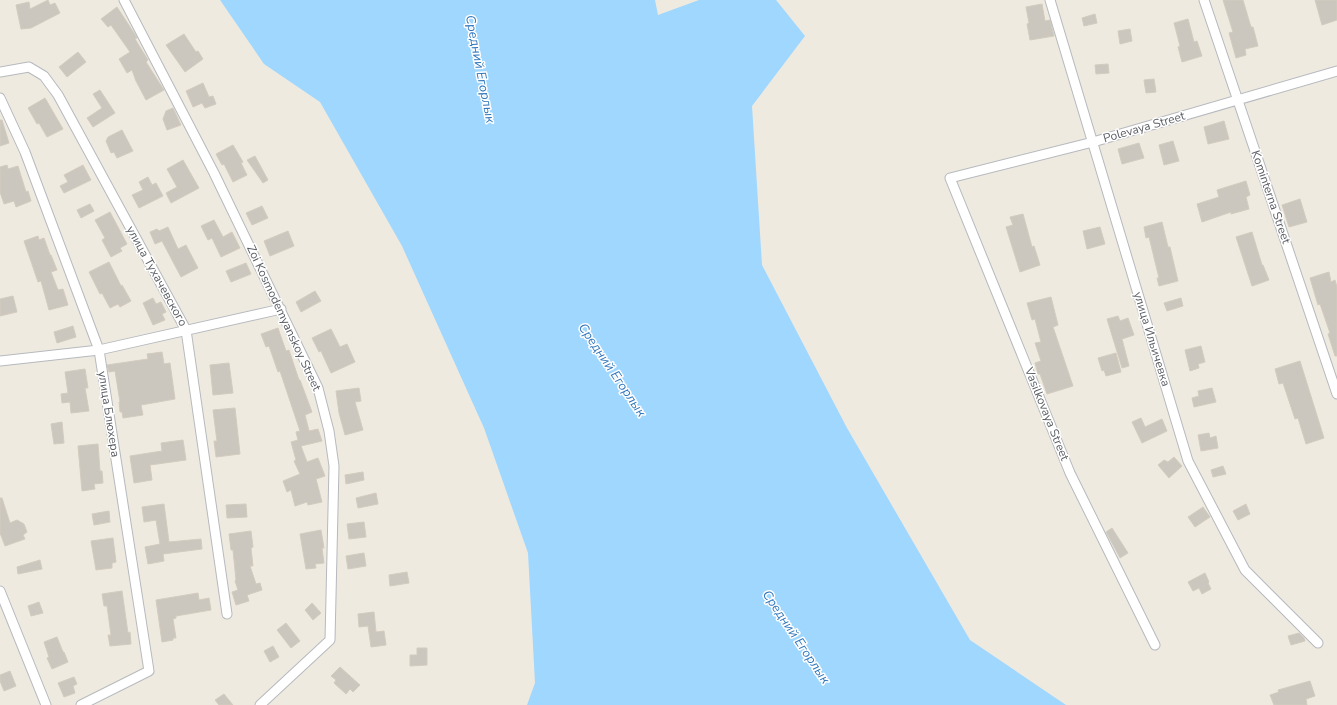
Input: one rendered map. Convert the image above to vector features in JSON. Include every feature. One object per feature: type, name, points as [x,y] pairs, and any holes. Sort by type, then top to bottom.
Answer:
[{"type":"street","name":"Zoi Kosmodemyanskoy Street","points":[[124,0],[214,172],[281,309],[318,388],[329,431],[334,466],[330,640],[260,705]]},
{"type":"street","name":"улица Ильичевка","points":[[1050,0],[1188,462],[1245,570],[1318,642]]},
{"type":"street","name":"Kominterna Street","points":[[1204,0],[1337,394]]},
{"type":"street","name":"улица Тухачевского","points":[[0,72],[29,67],[44,76],[58,95],[186,330],[226,614]]},
{"type":"street","name":"Polevaya Street","points":[[950,178],[1093,142],[1337,71]]},
{"type":"street","name":"улица Блюхера","points":[[0,98],[25,152],[99,350],[149,672],[81,705]]},
{"type":"street","name":"Vasilkovaya Street","points":[[950,178],[1070,473],[1155,646]]},
{"type":"street","points":[[0,361],[99,350],[281,309]]},
{"type":"street","points":[[0,591],[46,705]]},
{"type":"water","name":"Средний Егорлык","points":[[220,0],[655,0],[658,15],[699,0],[776,0],[805,36],[752,106],[762,265],[847,428],[970,640],[1066,705],[527,705],[535,683],[528,553],[484,428],[402,246],[320,102],[264,64]]},
{"type":"building","points":[[48,0],[50,5],[55,3],[60,13],[31,28],[21,29],[16,5],[29,2],[30,9]]},
{"type":"building","points":[[1223,0],[1243,0],[1258,46],[1245,49],[1246,55],[1236,58],[1229,33],[1233,32]]},
{"type":"building","points":[[1315,0],[1337,0],[1337,20],[1322,25]]},
{"type":"building","points":[[1042,4],[1045,21],[1050,20],[1054,36],[1030,40],[1026,7]]},
{"type":"building","points":[[117,7],[136,36],[137,38],[135,39],[148,60],[146,62],[164,90],[146,100],[132,70],[127,73],[119,59],[130,52],[111,25],[108,27],[101,19]]},
{"type":"building","points":[[1095,14],[1097,23],[1084,26],[1082,18]]},
{"type":"building","points":[[1188,19],[1194,42],[1197,41],[1202,56],[1182,62],[1178,47],[1180,46],[1174,23]]},
{"type":"building","points":[[1130,29],[1132,41],[1120,44],[1118,31]]},
{"type":"building","points":[[184,34],[196,52],[198,51],[203,59],[185,72],[166,45]]},
{"type":"building","points":[[78,52],[86,62],[67,77],[59,67]]},
{"type":"building","points":[[1108,64],[1109,73],[1096,74],[1095,65]]},
{"type":"building","points":[[1154,79],[1156,92],[1146,93],[1144,80]]},
{"type":"building","points":[[203,83],[209,97],[213,96],[216,104],[205,108],[202,103],[193,107],[186,91]]},
{"type":"building","points":[[100,90],[115,113],[93,127],[87,118],[102,108],[93,94]]},
{"type":"building","points":[[45,98],[63,129],[47,137],[39,123],[37,124],[28,108]]},
{"type":"building","points":[[173,108],[181,125],[167,130],[163,119],[166,111]]},
{"type":"building","points":[[0,120],[2,120],[9,143],[0,146]]},
{"type":"building","points":[[1224,121],[1229,139],[1208,144],[1204,127]]},
{"type":"building","points":[[122,130],[133,151],[117,158],[114,152],[111,153],[106,141],[108,137]]},
{"type":"building","points":[[1173,141],[1179,161],[1164,165],[1159,145]]},
{"type":"building","points":[[1139,143],[1144,158],[1122,164],[1118,149]]},
{"type":"building","points":[[233,145],[243,162],[241,163],[247,175],[233,182],[224,164],[222,165],[216,154]]},
{"type":"building","points":[[255,156],[268,180],[263,183],[247,160]]},
{"type":"building","points":[[183,160],[199,188],[171,203],[166,193],[177,187],[167,169]]},
{"type":"building","points":[[7,165],[8,169],[18,166],[26,192],[28,191],[31,201],[16,207],[14,201],[4,204],[0,192],[0,167]]},
{"type":"building","points":[[83,165],[91,180],[64,193],[60,186],[68,182],[64,175]]},
{"type":"building","points":[[148,177],[152,185],[156,183],[163,196],[139,208],[132,195],[143,190],[139,182]]},
{"type":"building","points":[[1246,181],[1250,195],[1246,197],[1249,209],[1231,214],[1231,212],[1202,222],[1197,204],[1219,197],[1217,190]]},
{"type":"building","points":[[1300,199],[1307,222],[1289,227],[1282,205]]},
{"type":"building","points":[[90,204],[94,211],[81,218],[77,210]]},
{"type":"building","points":[[262,206],[268,218],[252,225],[246,213]]},
{"type":"building","points":[[110,212],[127,244],[120,248],[122,251],[111,257],[102,240],[105,238],[95,220]]},
{"type":"building","points":[[1023,214],[1032,247],[1034,246],[1040,265],[1020,272],[1006,227],[1013,225],[1010,217]]},
{"type":"building","points":[[214,220],[223,237],[232,232],[240,248],[221,257],[212,238],[208,240],[201,226]]},
{"type":"building","points":[[1162,222],[1178,281],[1159,286],[1157,278],[1159,278],[1149,237],[1146,238],[1144,227]]},
{"type":"building","points":[[168,227],[178,249],[186,245],[198,268],[181,277],[162,241],[155,244],[150,232],[157,229],[159,231]]},
{"type":"building","points":[[1100,227],[1105,244],[1087,249],[1083,231]]},
{"type":"building","points":[[288,231],[294,246],[270,256],[264,241]]},
{"type":"building","points":[[1252,232],[1262,265],[1269,280],[1252,286],[1236,237]]},
{"type":"building","points":[[38,236],[39,240],[44,238],[57,270],[51,272],[58,290],[63,289],[68,305],[49,310],[41,281],[38,282],[24,241]]},
{"type":"building","points":[[109,262],[121,286],[122,285],[131,301],[120,307],[118,304],[110,308],[102,293],[100,294],[89,272]]},
{"type":"building","points":[[246,263],[251,274],[231,282],[226,271]]},
{"type":"building","points":[[1329,272],[1331,282],[1335,280],[1337,287],[1337,356],[1335,356],[1328,334],[1330,333],[1320,304],[1318,305],[1310,278]]},
{"type":"building","points":[[315,291],[321,301],[301,312],[296,302]]},
{"type":"building","points":[[13,296],[17,312],[0,316],[0,299]]},
{"type":"building","points":[[1051,297],[1058,325],[1053,327],[1073,386],[1047,394],[1035,363],[1041,361],[1035,343],[1041,342],[1035,319],[1032,320],[1027,303]]},
{"type":"building","points":[[153,298],[156,304],[161,302],[166,312],[162,314],[165,320],[153,325],[143,303]]},
{"type":"building","points":[[1181,298],[1183,306],[1167,311],[1164,303]]},
{"type":"building","points":[[1118,316],[1120,321],[1128,318],[1134,335],[1122,339],[1129,366],[1122,368],[1107,319]]},
{"type":"building","points":[[73,326],[76,337],[57,343],[54,332]]},
{"type":"building","points":[[278,328],[286,351],[289,350],[312,412],[305,415],[309,431],[318,429],[322,441],[301,446],[307,462],[318,458],[325,476],[316,479],[322,502],[308,505],[307,502],[295,506],[291,490],[287,492],[283,481],[300,474],[294,461],[296,460],[291,442],[298,440],[296,432],[300,431],[280,371],[278,372],[269,346],[266,347],[261,334]]},
{"type":"building","points":[[331,329],[340,347],[347,344],[355,362],[331,373],[321,351],[319,352],[312,338]]},
{"type":"building","points":[[1201,346],[1205,362],[1198,364],[1199,368],[1190,371],[1185,350]]},
{"type":"building","points":[[162,352],[164,364],[170,363],[175,399],[141,405],[143,415],[123,418],[122,412],[120,412],[120,402],[115,371],[109,372],[107,365],[148,359],[147,354]]},
{"type":"building","points":[[1116,353],[1121,372],[1106,376],[1104,370],[1102,371],[1098,358]]},
{"type":"building","points":[[1300,361],[1324,438],[1306,444],[1298,418],[1295,419],[1283,383],[1279,384],[1275,369]]},
{"type":"building","points":[[229,363],[233,393],[213,395],[210,365]]},
{"type":"building","points":[[85,369],[88,388],[85,388],[89,411],[71,413],[70,402],[62,403],[61,394],[68,393],[65,372]]},
{"type":"building","points":[[359,388],[361,401],[355,402],[363,430],[345,435],[339,413],[336,391]]},
{"type":"building","points":[[1212,388],[1216,402],[1194,407],[1192,398],[1199,396],[1198,391]]},
{"type":"building","points":[[235,408],[240,454],[216,457],[214,441],[217,441],[213,410]]},
{"type":"building","points":[[1141,418],[1145,427],[1162,419],[1167,431],[1142,443],[1132,422]]},
{"type":"building","points":[[62,422],[64,443],[54,444],[51,424]]},
{"type":"building","points":[[1209,433],[1210,438],[1216,436],[1218,448],[1201,451],[1198,435]]},
{"type":"building","points":[[183,440],[186,460],[150,465],[152,480],[134,483],[130,456],[162,451],[161,443]]},
{"type":"building","points":[[98,444],[100,471],[102,471],[103,483],[94,484],[95,489],[82,491],[78,446]]},
{"type":"building","points":[[1174,457],[1182,466],[1169,478],[1158,465],[1164,460],[1168,462]]},
{"type":"building","points":[[1223,466],[1226,474],[1213,477],[1211,470]]},
{"type":"building","points":[[363,472],[364,480],[346,484],[345,475]]},
{"type":"building","points":[[376,493],[378,504],[358,508],[356,498]]},
{"type":"building","points":[[0,498],[2,498],[10,523],[17,520],[24,524],[27,532],[23,535],[25,539],[5,546],[0,533]]},
{"type":"building","points":[[164,504],[169,542],[201,539],[202,549],[163,554],[164,561],[148,564],[145,547],[160,544],[156,520],[144,522],[142,507]]},
{"type":"building","points":[[246,504],[247,517],[227,518],[226,505]]},
{"type":"building","points":[[1246,504],[1250,514],[1238,520],[1233,511]]},
{"type":"building","points":[[1203,507],[1210,517],[1195,527],[1188,517]]},
{"type":"building","points":[[109,511],[110,522],[94,525],[92,514]]},
{"type":"building","points":[[364,522],[366,537],[349,539],[347,524]]},
{"type":"building","points":[[1112,528],[1128,553],[1120,558],[1106,532]]},
{"type":"building","points":[[321,530],[324,548],[322,548],[324,563],[315,564],[316,568],[306,569],[300,534]]},
{"type":"building","points":[[251,531],[253,566],[250,566],[256,584],[260,583],[262,590],[247,595],[249,601],[236,605],[232,592],[238,590],[235,581],[233,550],[231,550],[229,534]]},
{"type":"building","points":[[113,538],[116,562],[112,563],[112,568],[96,570],[91,541]]},
{"type":"building","points":[[364,553],[366,566],[348,569],[346,556]]},
{"type":"building","points":[[40,560],[42,569],[18,574],[17,567]]},
{"type":"building","points":[[407,572],[409,583],[390,586],[389,575]]},
{"type":"building","points":[[1205,573],[1211,589],[1202,594],[1199,588],[1193,591],[1188,582]]},
{"type":"building","points":[[122,591],[131,644],[110,646],[108,635],[111,635],[107,606],[104,606],[102,594]]},
{"type":"building","points":[[198,593],[199,600],[209,598],[211,610],[176,616],[176,618],[173,619],[176,638],[162,642],[156,600]]},
{"type":"building","points":[[39,602],[43,613],[31,616],[28,606]]},
{"type":"building","points":[[312,603],[321,613],[313,620],[305,610]]},
{"type":"building","points":[[374,612],[376,632],[384,631],[386,645],[371,647],[368,626],[359,627],[358,614]]},
{"type":"building","points":[[286,623],[300,641],[291,648],[277,630]]},
{"type":"building","points":[[1299,633],[1305,641],[1291,645],[1288,636]]},
{"type":"building","points":[[57,637],[68,662],[52,669],[47,658],[49,657],[44,642]]},
{"type":"building","points":[[273,646],[279,657],[270,662],[264,651]]},
{"type":"building","points":[[417,648],[427,648],[427,665],[410,666],[410,655],[417,655]]},
{"type":"building","points":[[340,667],[360,685],[353,692],[350,689],[346,694],[334,683],[336,680],[331,676]]},
{"type":"building","points":[[10,671],[16,686],[4,691],[0,681],[0,675]]},
{"type":"building","points":[[74,677],[77,684],[73,686],[75,693],[64,697],[58,683]]},
{"type":"building","points":[[1310,681],[1315,696],[1306,699],[1307,705],[1274,705],[1270,695],[1279,692],[1278,690]]},
{"type":"building","points":[[224,694],[233,705],[219,705],[215,700]]}]
